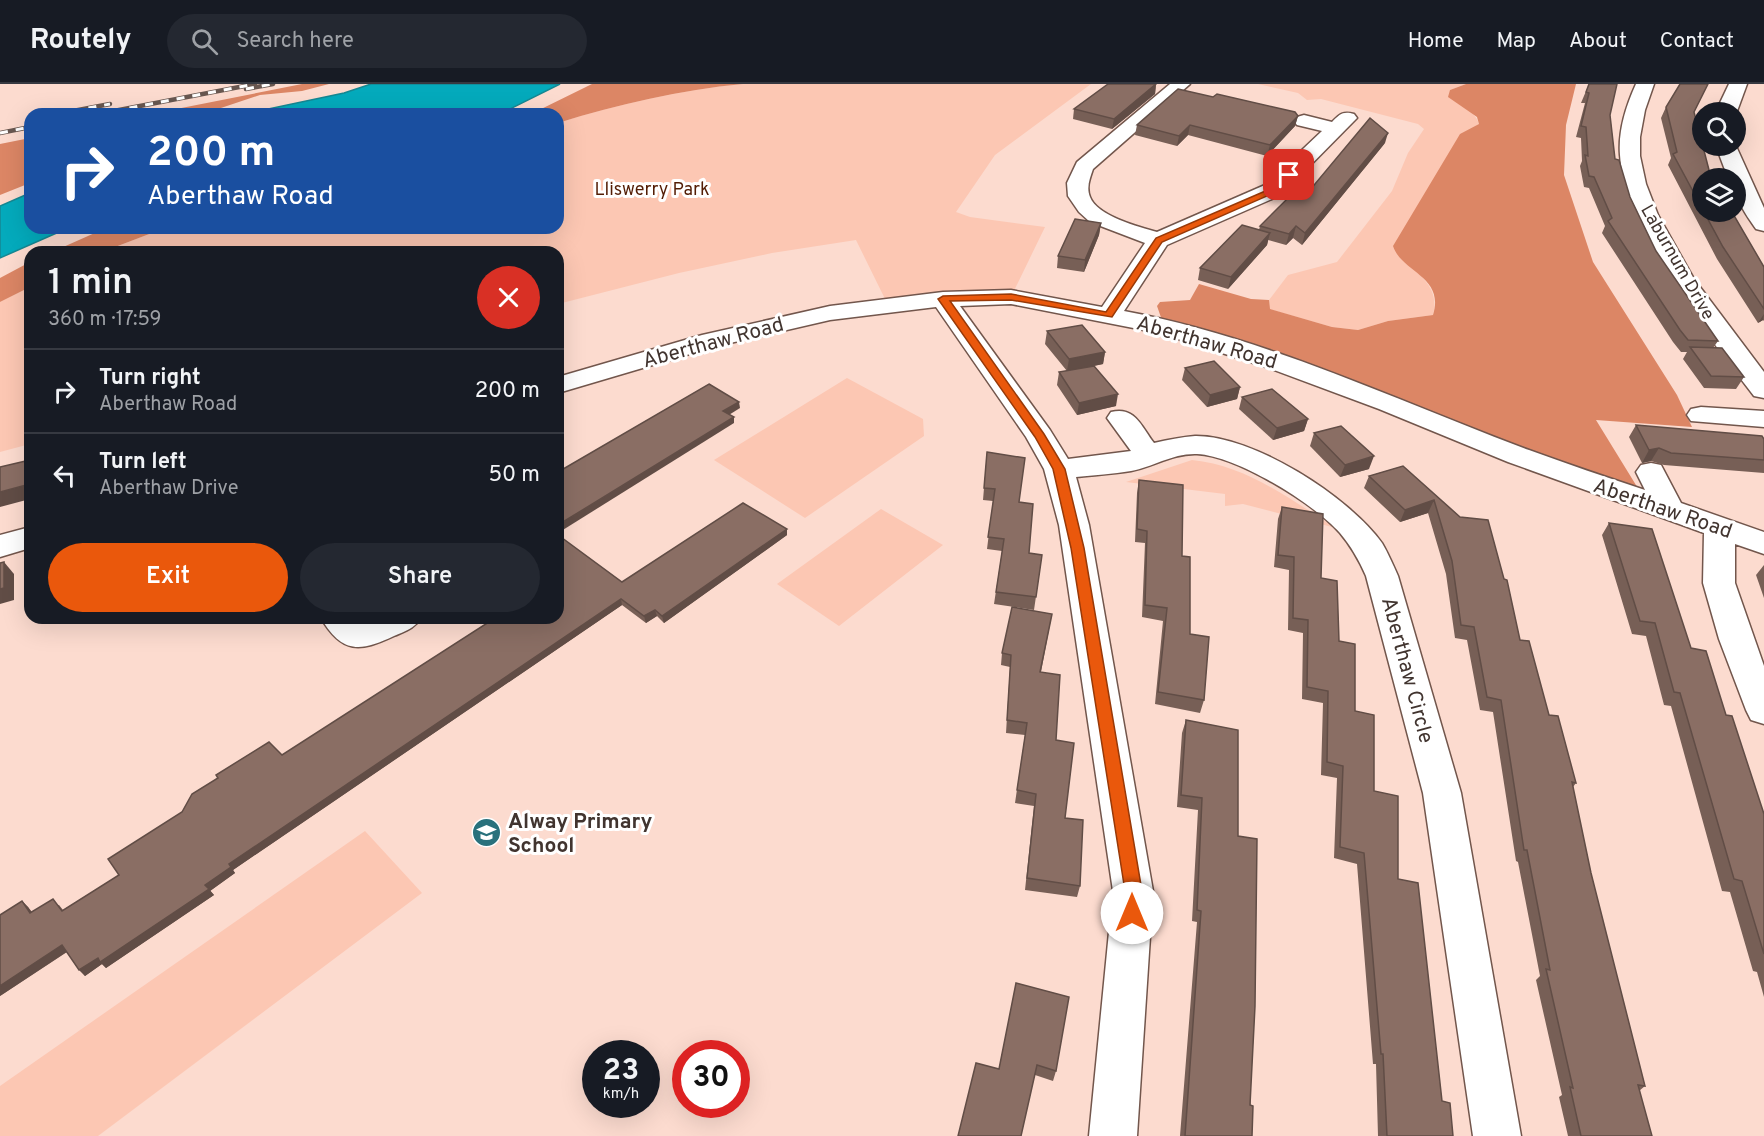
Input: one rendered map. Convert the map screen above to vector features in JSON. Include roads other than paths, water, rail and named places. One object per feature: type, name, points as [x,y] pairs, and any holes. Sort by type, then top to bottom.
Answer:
[{"type":"street","name":"Laburnum Drive","points":[[1645,84],[1638,100],[1632,126],[1630,156],[1640,196],[1658,235],[1681,274],[1715,326],[1764,390]]},
{"type":"street","points":[[1729,102],[1738,84]]},
{"type":"street","points":[[1159,240],[1121,228],[1091,213],[1082,204],[1076,191],[1077,178],[1084,166],[1186,87]]},
{"type":"street","points":[[1109,315],[1159,240],[1273,190],[1341,123],[1304,121]]},
{"type":"street","points":[[1729,156],[1750,204],[1764,224]]},
{"type":"street","name":"Aberthaw Road","points":[[564,383],[711,340],[830,313],[943,299],[1011,297],[1176,329],[1275,361],[1389,403],[1518,456],[1764,543]]},
{"type":"street","points":[[943,299],[1040,436],[1059,469],[1074,525],[1133,891],[1113,1136]]},
{"type":"street","points":[[1701,415],[1764,419]]},
{"type":"street","points":[[1120,418],[1148,455]]},
{"type":"street","name":"Aberthaw Circle","points":[[1059,469],[1130,462],[1158,451],[1196,445],[1235,452],[1265,465],[1320,501],[1349,524],[1370,550],[1382,576],[1442,793],[1497,1136]]},
{"type":"street","points":[[1651,472],[1670,511]]},
{"type":"street","points":[[1720,528],[1719,583],[1736,639],[1764,710]]},
{"type":"street","points":[[0,546],[24,539]]},
{"type":"street","points":[[344,624],[353,634],[363,636],[390,624]]},
{"type":"water","points":[[371,84],[560,84],[512,108],[273,108],[344,93]]},
{"type":"water","points":[[24,196],[24,234],[54,234],[0,258],[0,206]]},
{"type":"railway","points":[[129,108],[255,84]]},
{"type":"railway","points":[[246,89],[273,84]]},
{"type":"railway","points":[[89,108],[110,104]]},
{"type":"railway","points":[[0,133],[24,128]]},
{"type":"place","name":"Alway Primary School","points":[[487,833]]},
{"type":"park label","name":"Lliswerry Park","points":[[652,189]]}]
